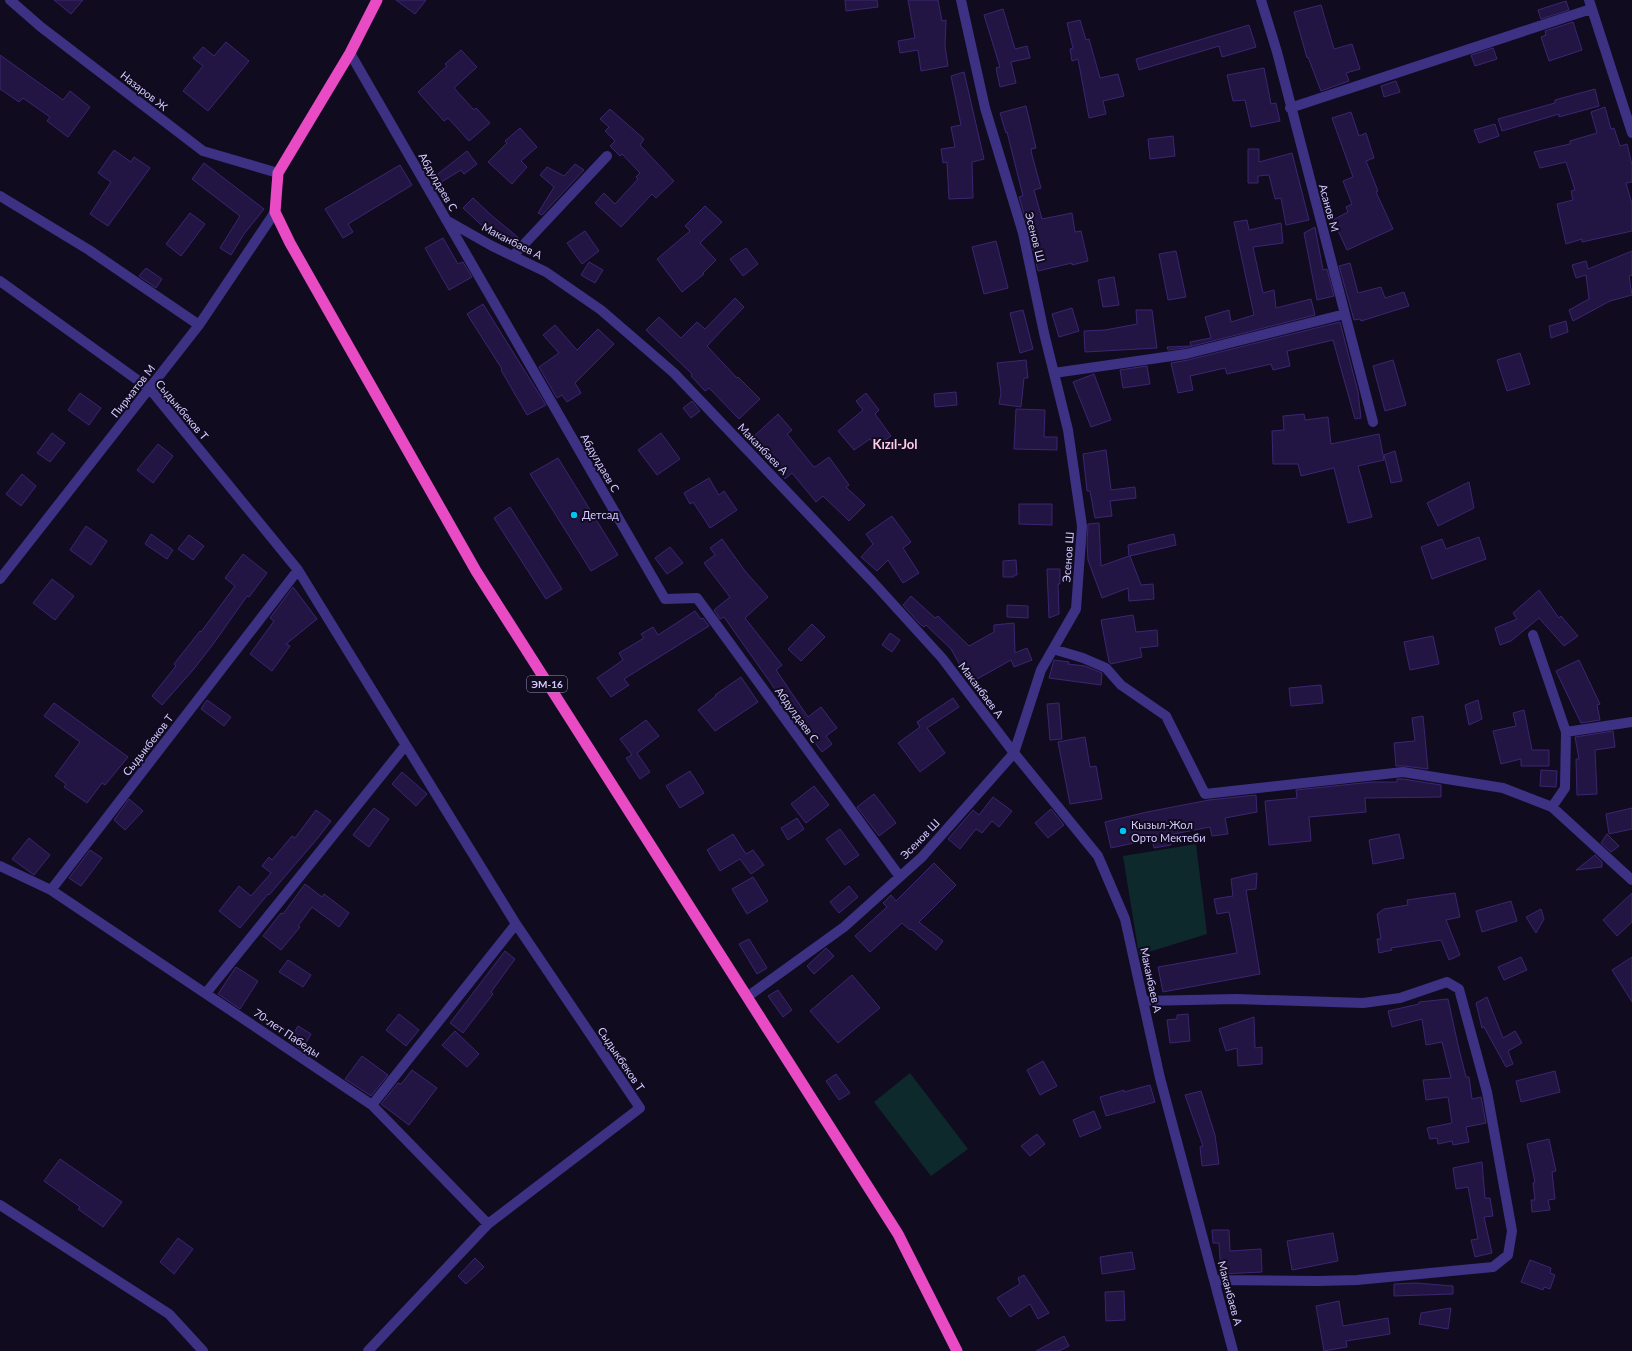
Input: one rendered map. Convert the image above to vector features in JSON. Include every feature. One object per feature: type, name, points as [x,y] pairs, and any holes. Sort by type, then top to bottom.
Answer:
[{"type":"highway","points":[[275,212],[278,172],[350,54],[377,0]]},
{"type":"highway","name":"ЭМ-16","points":[[275,212],[290,243],[476,572],[898,1234],[957,1351]]},
{"type":"street","name":"Назаров Ж","points":[[10,0],[41,27],[203,151],[278,172]]},
{"type":"street","name":"Эсенов Ш","points":[[747,997],[844,927],[922,857],[1014,753],[1041,670],[1076,609],[1082,526],[1068,430],[1044,333],[1023,233],[985,108],[961,0]]},
{"type":"street","name":"Асанов М","points":[[1261,0],[1277,52],[1290,108],[1373,422]]},
{"type":"street","points":[[1290,108],[1590,4],[1632,133]]},
{"type":"street","name":"Абдулдаев С","points":[[350,54],[665,599],[697,598],[900,877]]},
{"type":"street","points":[[513,256],[607,156]]},
{"type":"street","points":[[0,196],[89,250],[199,325]]},
{"type":"street","name":"Пирматов М","points":[[0,578],[199,325],[275,212]]},
{"type":"street","name":"Маканбаев А","points":[[446,220],[492,246],[546,272],[601,310],[674,373],[856,564],[937,653],[1014,753],[1098,856],[1125,919],[1160,1078],[1233,1351]]},
{"type":"street","name":"Сыдыкбеков Т","points":[[0,281],[150,389],[298,570],[516,924],[640,1108],[488,1224]]},
{"type":"street","points":[[1054,373],[1186,354],[1345,314]]},
{"type":"street","name":"Сыдыкбеков Т","points":[[51,890],[298,570]]},
{"type":"street","points":[[1533,635],[1566,732],[1565,788],[1552,807]]},
{"type":"street","points":[[1053,650],[1083,658],[1106,668],[1122,685],[1166,716],[1204,794],[1403,772],[1503,788],[1552,807],[1632,880]]},
{"type":"street","points":[[1566,732],[1632,722]]},
{"type":"street","points":[[206,993],[405,746]]},
{"type":"street","points":[[0,866],[51,890]]},
{"type":"street","name":"70-лет Пабеды","points":[[51,890],[372,1105],[488,1224]]},
{"type":"street","points":[[372,1105],[516,924]]},
{"type":"street","points":[[1143,1001],[1236,999],[1363,1003],[1400,998],[1447,982],[1459,989],[1487,1092],[1512,1231],[1508,1255],[1493,1267],[1358,1280],[1214,1280]]},
{"type":"street","points":[[0,1205],[169,1314],[203,1351]]},
{"type":"street","points":[[368,1351],[488,1224]]},
{"type":"green space","points":[[1196,844],[1207,934],[1139,955],[1123,856]]},
{"type":"green space","points":[[910,1073],[968,1149],[931,1176],[874,1102]]},
{"type":"building","points":[[54,0],[83,0],[71,14]]},
{"type":"building","points":[[396,0],[426,0],[415,14]]},
{"type":"building","points":[[845,0],[877,0],[878,7],[846,11]]},
{"type":"building","points":[[908,0],[938,0],[942,21],[946,20],[945,46],[948,66],[921,71],[918,50],[900,53],[898,41],[915,38]]},
{"type":"building","points":[[1566,1],[1569,10],[1541,19],[1538,10]]},
{"type":"building","points":[[1321,5],[1334,49],[1352,44],[1360,69],[1346,73],[1349,81],[1321,91],[1308,57],[1307,58],[1294,12]]},
{"type":"building","points":[[1003,9],[1015,49],[1027,46],[1030,58],[1011,62],[1016,83],[1000,87],[996,68],[1000,67],[984,15]]},
{"type":"building","points":[[1080,20],[1086,40],[1089,39],[1100,78],[1118,74],[1124,96],[1103,101],[1106,114],[1089,118],[1078,59],[1072,61],[1070,49],[1073,48],[1067,23]]},
{"type":"building","points":[[1573,22],[1582,50],[1549,61],[1541,37],[1546,35],[1545,31]]},
{"type":"building","points":[[1249,25],[1256,47],[1222,57],[1219,46],[1139,70],[1136,59]]},
{"type":"building","points":[[226,42],[249,61],[208,111],[183,91],[203,66],[193,58],[203,47],[214,56]]},
{"type":"building","points":[[1493,48],[1497,59],[1475,66],[1471,55]]},
{"type":"building","points":[[461,50],[477,67],[454,88],[474,110],[476,108],[490,123],[469,141],[448,118],[444,121],[418,92],[447,66],[445,64]]},
{"type":"building","points":[[0,55],[63,100],[70,91],[90,107],[68,137],[47,121],[50,117],[23,98],[19,102],[0,89]]},
{"type":"building","points":[[1264,68],[1271,104],[1276,103],[1280,121],[1251,127],[1245,100],[1233,101],[1227,75]]},
{"type":"building","points":[[964,72],[984,159],[972,162],[973,198],[949,199],[947,162],[943,163],[941,149],[955,147],[951,127],[961,125],[951,76]]},
{"type":"building","points":[[1396,81],[1400,92],[1384,97],[1381,86]]},
{"type":"building","points":[[1595,89],[1599,106],[1559,117],[1559,114],[1502,131],[1498,119],[1555,103],[1555,100]]},
{"type":"building","points":[[1026,106],[1036,148],[1031,149],[1041,188],[1034,190],[1042,219],[1072,213],[1075,232],[1081,231],[1088,261],[1038,271],[1019,197],[1023,196],[1007,132],[1006,133],[1000,113]]},
{"type":"building","points":[[1605,107],[1611,129],[1614,128],[1620,146],[1627,144],[1632,165],[1632,182],[1626,183],[1632,204],[1632,231],[1582,242],[1582,239],[1566,244],[1557,204],[1573,200],[1571,191],[1575,190],[1566,162],[1540,168],[1534,152],[1570,144],[1570,141],[1597,133],[1591,112]]},
{"type":"building","points":[[610,109],[644,139],[640,145],[674,181],[656,198],[652,194],[621,227],[595,203],[604,193],[615,204],[638,179],[636,177],[640,173],[622,154],[620,156],[610,146],[615,141],[605,131],[609,127],[600,119]]},
{"type":"building","points":[[1351,112],[1359,136],[1366,133],[1374,158],[1366,161],[1378,191],[1376,192],[1393,229],[1347,250],[1333,220],[1348,212],[1346,207],[1352,204],[1343,181],[1353,177],[1332,118]]},
{"type":"building","points":[[1495,124],[1499,136],[1479,143],[1474,130]]},
{"type":"building","points":[[520,128],[537,147],[521,161],[527,167],[512,184],[488,162],[507,143],[505,141]]},
{"type":"building","points":[[1173,136],[1175,156],[1150,159],[1148,139]]},
{"type":"building","points":[[1248,149],[1259,149],[1259,162],[1292,153],[1309,220],[1286,225],[1281,198],[1275,199],[1269,175],[1258,176],[1258,183],[1248,183]]},
{"type":"building","points":[[114,150],[131,162],[134,157],[150,168],[108,226],[90,214],[111,182],[98,173]]},
{"type":"building","points":[[467,151],[477,164],[464,174],[461,170],[438,184],[434,177]]},
{"type":"building","points":[[204,163],[264,209],[244,234],[231,255],[220,248],[240,216],[192,179]]},
{"type":"building","points":[[575,164],[584,170],[542,215],[538,213],[554,187],[540,175],[547,167],[564,176]]},
{"type":"building","points":[[400,165],[412,185],[348,224],[353,232],[343,238],[325,209]]},
{"type":"building","points":[[473,198],[520,239],[514,245],[491,230],[489,232],[463,208]]},
{"type":"building","points":[[705,206],[722,222],[700,243],[716,260],[703,273],[704,274],[682,292],[657,259],[690,231],[685,226]]},
{"type":"building","points":[[190,213],[205,224],[181,256],[166,244]]},
{"type":"building","points":[[1247,220],[1249,230],[1281,223],[1283,243],[1253,247],[1263,293],[1274,290],[1276,308],[1311,299],[1315,315],[1185,348],[1168,350],[1167,347],[1191,346],[1190,342],[1211,338],[1205,317],[1229,310],[1231,322],[1254,315],[1234,222]]},
{"type":"building","points":[[1315,227],[1323,270],[1327,269],[1334,296],[1317,300],[1304,233]]},
{"type":"building","points":[[585,231],[599,251],[582,264],[567,243]]},
{"type":"building","points":[[443,238],[458,264],[463,262],[472,277],[449,290],[425,248]]},
{"type":"building","points":[[996,241],[1008,288],[984,294],[972,247]]},
{"type":"building","points":[[746,248],[758,264],[743,276],[730,259]]},
{"type":"building","points":[[1176,251],[1186,297],[1168,300],[1159,254]]},
{"type":"building","points":[[1632,251],[1632,275],[1629,276],[1632,295],[1610,301],[1573,321],[1569,310],[1589,299],[1586,275],[1576,278],[1572,265],[1586,261],[1588,269]]},
{"type":"building","points":[[589,262],[603,270],[595,283],[581,275]]},
{"type":"building","points":[[1350,263],[1358,293],[1381,287],[1385,298],[1404,292],[1409,306],[1361,321],[1360,319],[1354,320],[1339,266]]},
{"type":"building","points":[[146,268],[162,279],[156,288],[139,276]]},
{"type":"building","points":[[1114,277],[1119,305],[1103,307],[1098,280]]},
{"type":"building","points":[[735,298],[744,307],[707,346],[737,378],[738,377],[760,399],[739,419],[709,388],[705,391],[691,376],[692,374],[646,330],[659,317],[681,338],[697,322],[705,329]]},
{"type":"building","points":[[483,304],[546,405],[527,415],[501,370],[502,369],[467,314]]},
{"type":"building","points":[[1072,308],[1079,331],[1059,337],[1052,314]]},
{"type":"building","points":[[1023,310],[1033,349],[1020,353],[1010,313]]},
{"type":"building","points":[[1136,310],[1152,310],[1157,348],[1085,352],[1084,331],[1105,330],[1137,324]]},
{"type":"building","points":[[1566,321],[1568,332],[1551,338],[1549,326]]},
{"type":"building","points":[[1340,322],[1358,392],[1361,418],[1355,419],[1333,340],[1287,351],[1290,366],[1273,370],[1271,364],[1227,374],[1225,368],[1190,376],[1193,390],[1178,393],[1171,363]]},
{"type":"building","points":[[555,325],[577,350],[598,329],[614,344],[575,383],[581,393],[567,402],[562,395],[557,398],[539,367],[559,353],[543,335]]},
{"type":"building","points":[[1520,353],[1530,384],[1507,391],[1497,360]]},
{"type":"building","points":[[1026,360],[1028,378],[1024,378],[1021,407],[999,404],[1001,393],[997,363]]},
{"type":"building","points":[[1393,360],[1406,405],[1385,411],[1373,366]]},
{"type":"building","points":[[1147,366],[1150,384],[1123,388],[1120,370]]},
{"type":"building","points":[[1094,374],[1111,420],[1091,427],[1073,382]]},
{"type":"building","points":[[956,392],[957,405],[935,407],[934,394]]},
{"type":"building","points":[[80,393],[101,408],[89,425],[68,410]]},
{"type":"building","points":[[866,393],[879,410],[875,414],[891,436],[876,447],[870,439],[854,450],[838,431],[863,410],[856,401]]},
{"type":"building","points":[[692,401],[700,411],[691,418],[683,408]]},
{"type":"building","points":[[1016,409],[1045,410],[1044,437],[1057,437],[1057,450],[1014,449]]},
{"type":"building","points":[[778,414],[792,430],[787,434],[813,466],[815,467],[829,457],[849,485],[846,487],[865,505],[849,521],[823,496],[816,502],[792,473],[785,479],[769,459],[771,458],[752,438]]},
{"type":"building","points":[[1304,414],[1305,420],[1328,417],[1331,444],[1379,434],[1384,460],[1358,466],[1372,517],[1348,523],[1334,468],[1301,476],[1298,464],[1273,464],[1272,431],[1284,430],[1283,416]]},
{"type":"building","points":[[52,433],[65,443],[50,462],[37,453]]},
{"type":"building","points":[[661,433],[680,459],[657,475],[638,450]]},
{"type":"building","points":[[158,444],[173,456],[153,483],[137,470]]},
{"type":"building","points":[[1106,450],[1111,490],[1135,487],[1136,498],[1110,501],[1112,516],[1095,518],[1090,491],[1087,491],[1083,454]]},
{"type":"building","points":[[1395,451],[1402,481],[1391,483],[1384,455]]},
{"type":"building","name":"Детсад","points":[[558,458],[618,555],[591,571],[530,474]]},
{"type":"building","points":[[22,474],[36,486],[21,506],[6,494]]},
{"type":"building","points":[[709,478],[719,495],[724,491],[737,510],[710,528],[693,502],[690,504],[684,493]]},
{"type":"building","points":[[1469,482],[1474,508],[1438,526],[1427,503]]},
{"type":"building","points":[[1019,504],[1052,504],[1052,525],[1019,524]]},
{"type":"building","points":[[510,507],[562,589],[546,599],[494,518]]},
{"type":"building","points":[[892,516],[911,542],[903,548],[919,573],[903,583],[888,560],[877,571],[861,557],[873,544],[866,534]]},
{"type":"building","points":[[1099,523],[1101,566],[1129,556],[1128,545],[1174,534],[1176,545],[1130,556],[1141,585],[1153,584],[1154,599],[1129,601],[1128,588],[1102,598],[1088,560],[1087,543],[1088,524]]},
{"type":"building","points":[[86,526],[107,541],[91,565],[70,550]]},
{"type":"building","points":[[151,534],[173,550],[167,559],[145,544]]},
{"type":"building","points":[[189,535],[204,546],[193,560],[178,549]]},
{"type":"building","points":[[1479,537],[1486,559],[1432,579],[1421,547],[1442,539],[1446,549]]},
{"type":"building","points":[[722,539],[745,571],[768,597],[745,618],[782,665],[776,670],[808,717],[821,707],[837,728],[826,736],[832,744],[822,752],[794,716],[724,617],[720,619],[714,610],[730,597],[704,563],[715,555],[710,548]]},
{"type":"building","points":[[670,547],[683,563],[667,574],[655,558]]},
{"type":"building","points":[[243,554],[267,573],[249,597],[247,596],[193,670],[162,705],[152,696],[176,666],[174,664],[200,631],[201,632],[235,586],[225,578]]},
{"type":"building","points":[[1016,560],[1017,575],[1014,575],[1014,577],[1003,577],[1003,561]]},
{"type":"building","points":[[1047,569],[1060,569],[1060,584],[1058,584],[1059,614],[1049,618]]},
{"type":"building","points":[[52,579],[74,596],[55,620],[33,603]]},
{"type":"building","points":[[293,587],[317,619],[286,644],[290,646],[272,671],[250,654],[274,621],[270,618]]},
{"type":"building","points":[[1539,590],[1559,618],[1561,616],[1578,636],[1564,646],[1539,618],[1511,641],[1500,645],[1495,628],[1517,619],[1513,613]]},
{"type":"building","points":[[911,596],[935,618],[938,616],[969,646],[994,632],[994,625],[1014,623],[1015,653],[1027,648],[1032,660],[1014,667],[1011,660],[970,683],[951,649],[926,625],[924,627],[919,623],[903,605]]},
{"type":"building","points":[[1007,605],[1028,606],[1028,618],[1007,617]]},
{"type":"building","points":[[695,611],[709,626],[624,679],[629,685],[611,697],[597,678],[623,660],[619,653],[644,638],[641,634],[653,627],[658,635]]},
{"type":"building","points":[[1133,615],[1136,632],[1157,630],[1158,646],[1140,648],[1142,657],[1111,664],[1109,662],[1101,620]]},
{"type":"building","points":[[812,624],[825,637],[801,661],[788,649]]},
{"type":"building","points":[[890,633],[900,640],[892,652],[882,645]]},
{"type":"building","points":[[1433,636],[1439,664],[1410,670],[1404,642]]},
{"type":"building","points":[[1054,660],[1069,662],[1068,664],[1085,666],[1102,673],[1101,685],[1049,678]]},
{"type":"building","points":[[1579,660],[1600,704],[1597,705],[1600,720],[1581,723],[1556,671]]},
{"type":"building","points":[[741,677],[758,702],[715,731],[698,710],[716,696],[715,695]]},
{"type":"building","points":[[1321,685],[1323,703],[1291,706],[1289,688]]},
{"type":"building","points":[[953,698],[959,707],[927,728],[945,753],[920,772],[898,743],[920,727],[917,722]]},
{"type":"building","points":[[207,700],[231,717],[224,726],[201,709]]},
{"type":"building","points":[[1478,700],[1482,719],[1469,725],[1465,705]]},
{"type":"building","points":[[54,703],[128,757],[105,785],[102,783],[87,803],[64,787],[66,784],[55,776],[80,742],[44,716]]},
{"type":"building","points":[[1059,703],[1062,739],[1050,740],[1047,704]]},
{"type":"building","points":[[1524,710],[1532,750],[1549,750],[1549,766],[1521,766],[1521,759],[1501,764],[1493,731],[1516,726],[1513,713]]},
{"type":"building","points":[[1423,716],[1428,769],[1396,766],[1394,743],[1415,741],[1412,718]]},
{"type":"building","points":[[646,720],[659,736],[637,753],[650,772],[640,779],[626,758],[632,755],[620,739]]},
{"type":"building","points":[[1613,731],[1615,747],[1595,750],[1597,794],[1577,795],[1576,759],[1579,759],[1575,737]]},
{"type":"building","points":[[1085,737],[1090,767],[1096,766],[1102,799],[1070,804],[1058,742]]},
{"type":"building","points":[[1541,770],[1557,771],[1556,787],[1540,786]]},
{"type":"building","points":[[690,771],[704,793],[680,808],[666,786]]},
{"type":"building","points":[[402,772],[427,794],[416,806],[392,784]]},
{"type":"building","points":[[1397,779],[1441,785],[1441,797],[1365,798],[1366,812],[1309,817],[1311,841],[1269,845],[1265,801],[1297,798],[1296,790],[1372,782],[1397,782]]},
{"type":"building","points":[[814,786],[829,805],[806,823],[791,804]]},
{"type":"building","points":[[874,794],[896,823],[879,836],[857,807]]},
{"type":"building","points":[[1256,795],[1257,812],[1225,818],[1228,834],[1212,836],[1210,827],[1169,835],[1171,845],[1154,848],[1152,839],[1111,848],[1105,822],[1209,800]]},
{"type":"building","points":[[993,797],[1012,811],[999,827],[992,821],[982,833],[976,829],[960,849],[948,839],[973,810],[979,815]]},
{"type":"building","points":[[129,799],[143,811],[125,830],[114,820]]},
{"type":"building","points":[[374,808],[389,819],[369,847],[353,835]]},
{"type":"building","points":[[1632,808],[1632,829],[1609,834],[1606,814]]},
{"type":"building","points":[[1051,809],[1064,825],[1048,838],[1035,823]]},
{"type":"building","points":[[316,810],[331,821],[240,928],[219,911],[239,886],[251,896],[271,873],[262,866],[269,857],[272,860],[292,836],[295,838]]},
{"type":"building","points":[[797,818],[804,829],[788,840],[781,828]]},
{"type":"building","points":[[840,829],[859,855],[845,865],[826,839]]},
{"type":"building","points":[[733,834],[746,854],[753,850],[764,865],[751,874],[740,859],[720,871],[707,850]]},
{"type":"building","points":[[1399,834],[1404,858],[1373,864],[1369,840]]},
{"type":"building","points":[[1607,834],[1619,846],[1611,852],[1601,843]]},
{"type":"building","points":[[29,838],[50,855],[34,875],[12,859]]},
{"type":"building","points":[[90,850],[102,858],[81,886],[69,878]]},
{"type":"building","points":[[1595,855],[1602,862],[1602,867],[1576,870]]},
{"type":"building","points":[[934,863],[956,885],[919,922],[943,941],[936,950],[902,923],[870,952],[855,936],[887,907],[883,903],[891,895],[896,901]]},
{"type":"building","points":[[1257,873],[1256,889],[1246,890],[1260,974],[1163,992],[1158,967],[1237,953],[1229,912],[1217,914],[1214,899],[1233,896],[1231,879]]},
{"type":"building","points":[[753,877],[768,901],[747,914],[732,889]]},
{"type":"building","points":[[305,884],[322,897],[324,894],[349,913],[339,927],[312,907],[298,926],[300,927],[281,950],[263,936],[281,913],[283,914]]},
{"type":"building","points":[[849,886],[858,897],[839,913],[830,902]]},
{"type":"building","points":[[1455,893],[1460,917],[1446,920],[1460,955],[1449,960],[1441,940],[1391,948],[1392,950],[1379,953],[1377,939],[1381,939],[1377,914],[1384,909],[1408,905],[1407,900]]},
{"type":"building","points":[[1632,893],[1632,922],[1617,936],[1603,920]]},
{"type":"building","points":[[1511,901],[1517,921],[1482,932],[1476,911]]},
{"type":"building","points":[[1541,909],[1544,919],[1536,933],[1526,917]]},
{"type":"building","points":[[749,939],[767,968],[757,974],[739,944]]},
{"type":"building","points":[[826,948],[834,956],[814,974],[807,966]]},
{"type":"building","points":[[505,951],[515,959],[491,992],[493,994],[463,1033],[450,1023]]},
{"type":"building","points":[[1521,957],[1527,970],[1504,980],[1498,967]]},
{"type":"building","points":[[1632,957],[1632,1002],[1612,970]]},
{"type":"building","points":[[288,960],[311,975],[303,987],[279,972]]},
{"type":"building","points":[[236,967],[258,981],[240,1009],[218,994]]},
{"type":"building","points":[[852,975],[880,1008],[838,1043],[810,1011]]},
{"type":"building","points":[[778,990],[792,1010],[783,1017],[768,996]]},
{"type":"building","points":[[1487,997],[1503,1038],[1515,1031],[1522,1043],[1508,1051],[1513,1064],[1506,1067],[1484,1027],[1482,1028],[1476,1003]]},
{"type":"building","points":[[1448,999],[1466,1077],[1469,1077],[1472,1099],[1481,1097],[1486,1123],[1466,1127],[1469,1142],[1453,1145],[1452,1141],[1438,1144],[1437,1138],[1430,1139],[1427,1128],[1452,1123],[1448,1097],[1426,1100],[1423,1080],[1451,1078],[1442,1042],[1426,1045],[1422,1019],[1392,1027],[1388,1011],[1419,1004],[1419,1002]]},
{"type":"building","points":[[399,1014],[419,1030],[406,1046],[386,1030]]},
{"type":"building","points":[[1188,1014],[1190,1041],[1170,1043],[1167,1020],[1177,1019],[1177,1015]]},
{"type":"building","points":[[1254,1017],[1255,1048],[1262,1047],[1262,1064],[1238,1066],[1237,1048],[1226,1051],[1219,1029]]},
{"type":"building","points":[[298,1026],[311,1034],[302,1050],[289,1041]]},
{"type":"building","points":[[455,1031],[479,1054],[467,1067],[442,1045]]},
{"type":"building","points":[[362,1056],[388,1075],[371,1096],[345,1079]]},
{"type":"building","points":[[1043,1061],[1057,1086],[1040,1095],[1027,1070]]},
{"type":"building","points":[[412,1070],[437,1088],[409,1125],[381,1104],[398,1083],[401,1084]]},
{"type":"building","points":[[1555,1071],[1560,1092],[1521,1102],[1516,1081]]},
{"type":"building","points":[[836,1074],[850,1093],[839,1100],[826,1081]]},
{"type":"building","points":[[1150,1085],[1155,1102],[1106,1116],[1100,1097],[1124,1090],[1124,1092]]},
{"type":"building","points":[[1201,1091],[1215,1135],[1219,1164],[1202,1166],[1200,1147],[1203,1146],[1185,1095]]},
{"type":"building","points":[[1094,1111],[1101,1128],[1080,1137],[1073,1120]]},
{"type":"building","points":[[1037,1134],[1045,1144],[1030,1156],[1021,1146]]},
{"type":"building","points":[[1549,1139],[1556,1171],[1552,1172],[1555,1199],[1548,1200],[1550,1210],[1532,1212],[1531,1200],[1535,1200],[1533,1183],[1535,1182],[1527,1144]]},
{"type":"building","points":[[60,1159],[122,1202],[103,1227],[78,1209],[80,1207],[44,1181]]},
{"type":"building","points":[[1482,1162],[1485,1198],[1490,1198],[1493,1216],[1484,1217],[1492,1253],[1475,1257],[1471,1240],[1478,1239],[1468,1187],[1456,1189],[1453,1168]]},
{"type":"building","points":[[1212,1230],[1229,1230],[1230,1251],[1261,1249],[1262,1272],[1221,1274],[1219,1243],[1213,1243]]},
{"type":"building","points":[[1333,1233],[1338,1261],[1292,1270],[1287,1241]]},
{"type":"building","points":[[178,1238],[193,1249],[174,1274],[160,1262]]},
{"type":"building","points":[[1132,1252],[1135,1269],[1102,1274],[1100,1257]]},
{"type":"building","points":[[475,1258],[484,1267],[466,1284],[458,1276]]},
{"type":"building","points":[[1530,1260],[1551,1268],[1550,1273],[1555,1275],[1550,1289],[1544,1287],[1543,1290],[1521,1282]]},
{"type":"building","points":[[1024,1275],[1049,1313],[1038,1319],[1030,1304],[1010,1317],[997,1298],[1020,1284],[1018,1278]]},
{"type":"building","points":[[1416,1283],[1453,1286],[1453,1294],[1394,1296],[1394,1284]]},
{"type":"building","points":[[1124,1291],[1125,1320],[1106,1321],[1105,1292]]},
{"type":"building","points":[[1339,1301],[1343,1326],[1388,1318],[1390,1334],[1346,1341],[1347,1347],[1324,1351],[1316,1306]]},
{"type":"building","points":[[1451,1308],[1448,1329],[1419,1324],[1421,1313]]},
{"type":"building","points":[[1064,1336],[1069,1346],[1059,1351],[1036,1351]]},
{"type":"place","name":"Детсад","points":[[574,515]]},
{"type":"place","name":"Кызыл-Жол Орто Мектеби","points":[[1123,831]]},
{"type":"district","name":"Kızıl-Jol","points":[[895,444]]}]
